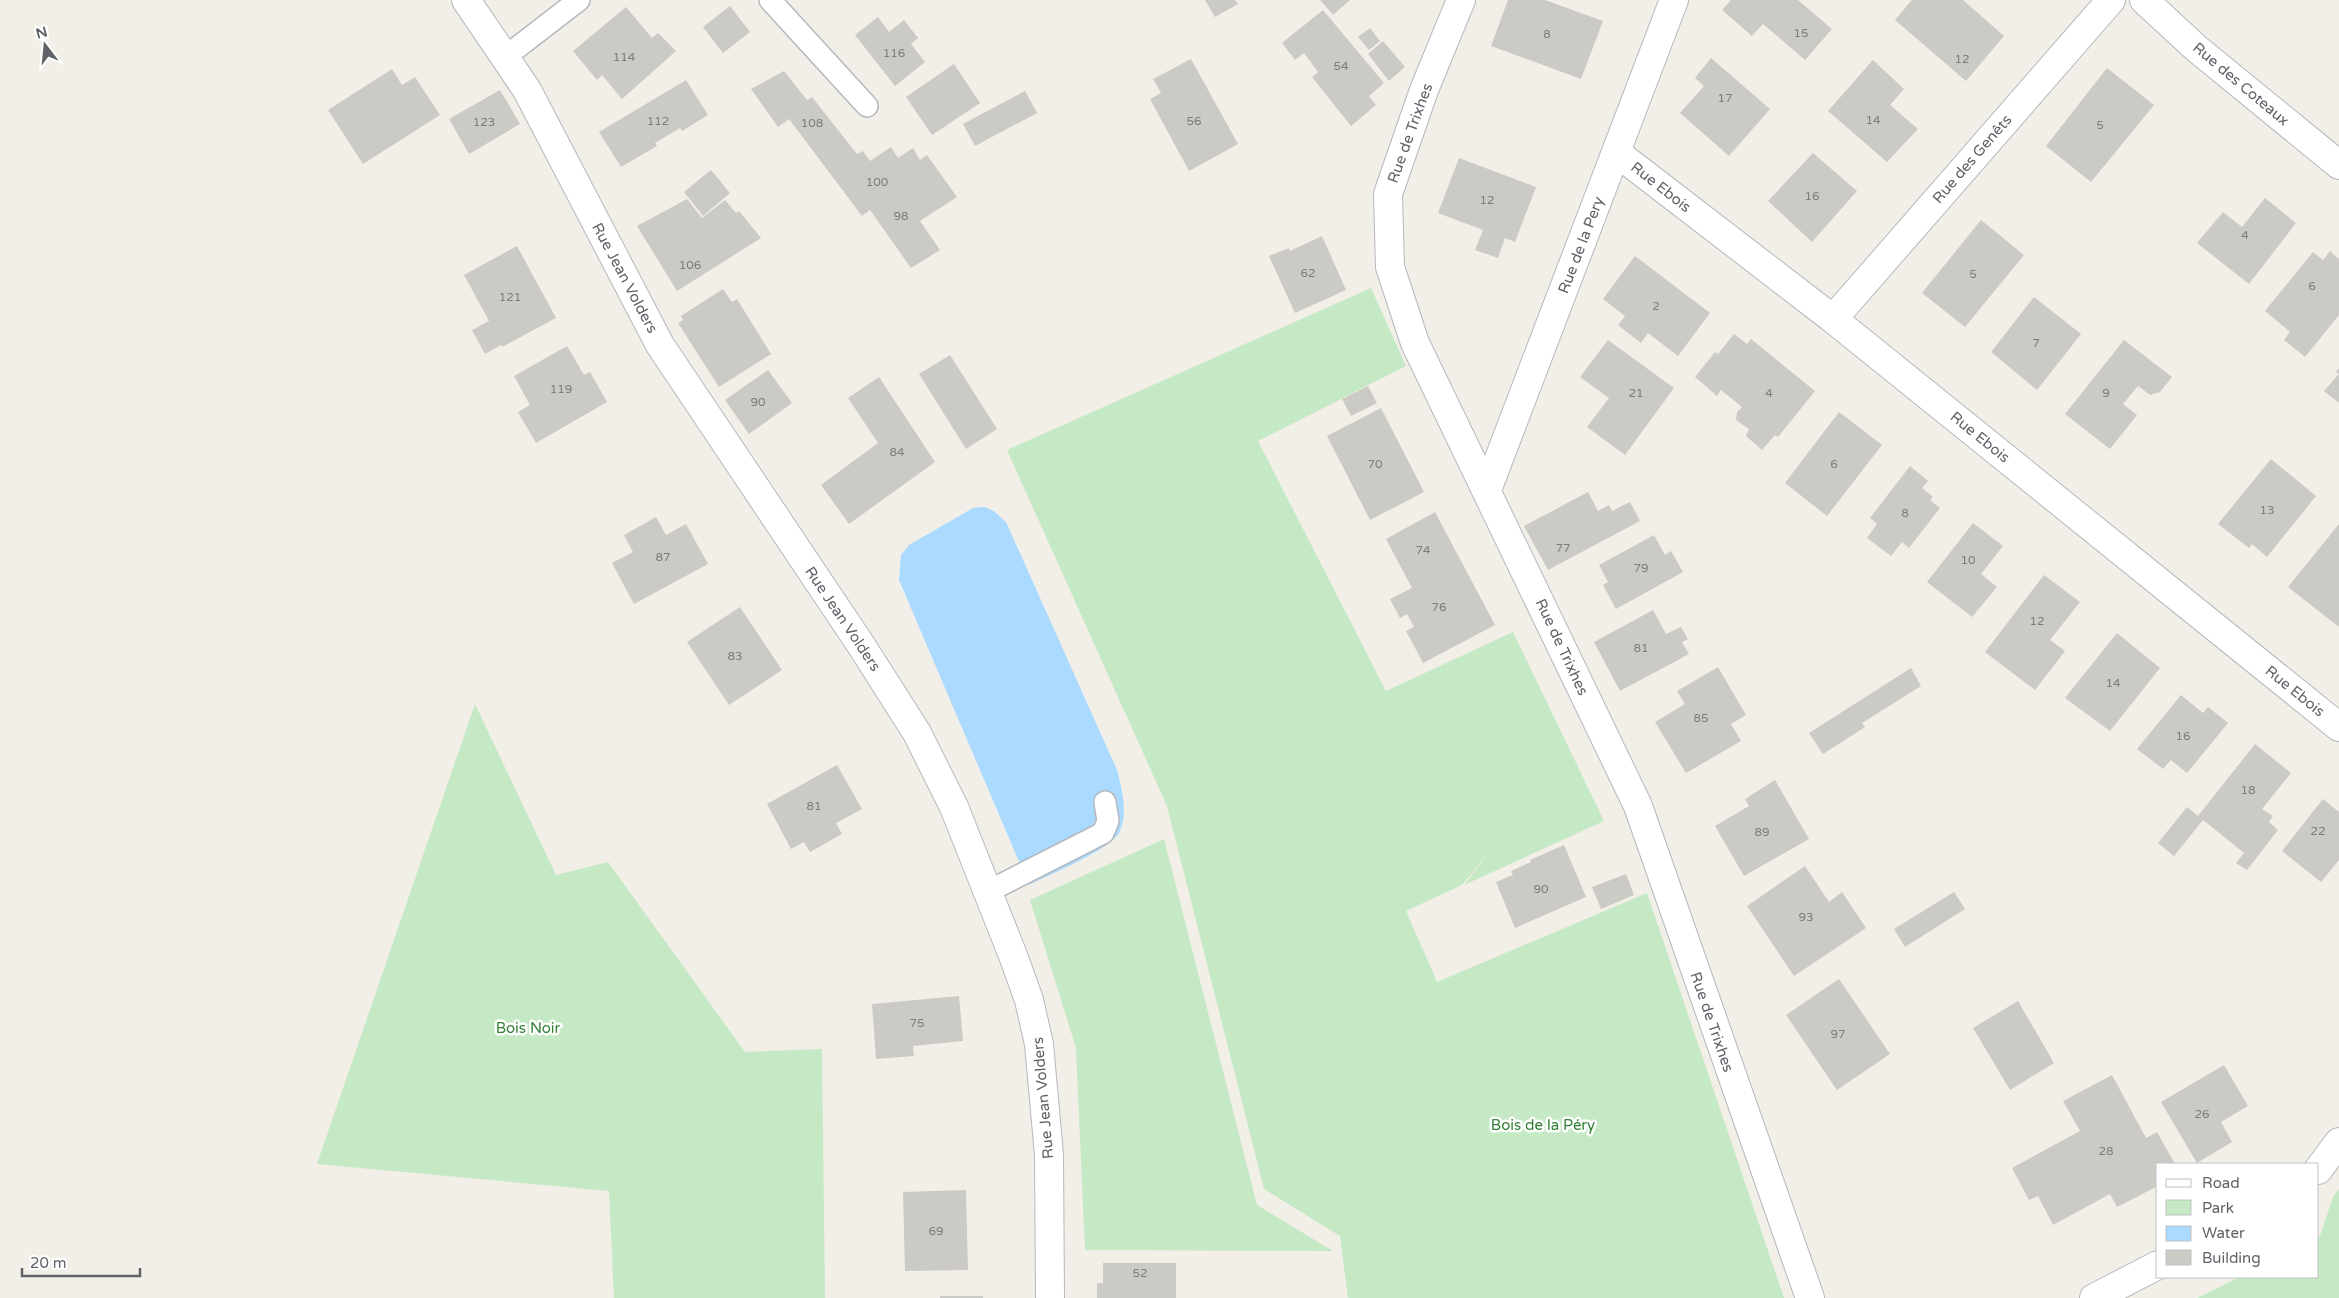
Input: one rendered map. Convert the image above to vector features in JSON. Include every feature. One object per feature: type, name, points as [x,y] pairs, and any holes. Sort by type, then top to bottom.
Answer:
[{"type":"street","name":"Rue Jean Volders","points":[[466,0],[527,90],[660,345],[861,645],[916,732],[954,807],[1030,1000],[1040,1044],[1049,1155],[1050,1298]]},
{"type":"street","name":"Rue de Trixhes","points":[[1461,0],[1424,90],[1388,194],[1390,266],[1415,343],[1638,806],[1810,1298]]},
{"type":"street","name":"Rue de la Pery","points":[[1487,490],[1674,0]]},
{"type":"street","name":"Rue des Genêts","points":[[1833,319],[2112,0]]},
{"type":"street","name":"Rue des Coteaux","points":[[2144,0],[2196,48],[2339,165]]},
{"type":"street","name":"Rue Ebois","points":[[1617,153],[1833,319],[2339,727]]},
{"type":"street","points":[[2319,1169],[2339,1142]]},
{"type":"street","points":[[2094,1298],[2156,1266]]},
{"type":"lane","points":[[505,57],[579,0]]},
{"type":"lane","points":[[770,0],[867,106]]},
{"type":"lane","points":[[987,892],[1103,833],[1108,821],[1105,802]]},
{"type":"green space","name":"Bois de la Péry","points":[[1371,288],[1406,366],[1258,441],[1386,691],[1513,632],[1604,821],[1464,885],[1495,845],[1462,885],[1406,911],[1437,982],[1647,893],[1784,1298],[1348,1298],[1340,1236],[1264,1189],[1167,806],[1007,450]]},
{"type":"green space","name":"Bois Noir","points":[[475,704],[556,875],[608,862],[745,1052],[822,1049],[825,1298],[614,1298],[609,1191],[317,1164]]},
{"type":"green space","points":[[1164,839],[1257,1205],[1333,1251],[1085,1250],[1076,1048],[1030,900]]},
{"type":"green space","points":[[2339,1189],[2339,1298],[2197,1298],[2238,1278],[2319,1278],[2319,1237],[2333,1197]]},
{"type":"water","points":[[985,507],[995,512],[1006,522],[1117,770],[1124,808],[1120,831],[1106,846],[1029,885],[899,580],[901,555],[909,545],[973,508]]},
{"type":"building","points":[[1205,0],[1235,0],[1238,4],[1215,17]]},
{"type":"building","points":[[1320,0],[1350,0],[1333,15]]},
{"type":"building","points":[[1508,0],[1545,0],[1603,21],[1581,79],[1491,46]]},
{"type":"building","points":[[1731,0],[1798,0],[1832,29],[1805,60],[1763,24],[1752,36],[1722,10]]},
{"type":"building","points":[[1912,0],[1963,0],[2004,36],[1966,81],[1895,20]]},
{"type":"building","points":[[730,6],[750,32],[723,53],[703,27]]},
{"type":"building","points":[[626,7],[652,38],[658,33],[676,51],[622,99],[602,75],[597,80],[573,51]]},
{"type":"building","points":[[1323,10],[1384,83],[1369,96],[1376,105],[1351,126],[1312,77],[1318,72],[1304,53],[1295,60],[1282,43]]},
{"type":"building","points":[[878,17],[889,32],[904,20],[918,38],[911,44],[925,62],[895,86],[855,35]]},
{"type":"building","points":[[1370,28],[1380,41],[1369,50],[1358,37]]},
{"type":"building","points":[[1383,41],[1405,67],[1389,81],[1368,54]]},
{"type":"building","points":[[1711,58],[1770,109],[1729,156],[1680,113],[1704,86],[1695,78]]},
{"type":"building","points":[[1191,59],[1238,144],[1189,171],[1150,99],[1161,93],[1153,79]]},
{"type":"building","points":[[1873,60],[1904,89],[1890,105],[1918,129],[1887,162],[1828,111]]},
{"type":"building","points":[[954,64],[980,103],[932,135],[906,97]]},
{"type":"building","points":[[2107,68],[2154,105],[2091,182],[2046,146]]},
{"type":"building","points":[[392,69],[402,85],[415,77],[440,115],[363,164],[328,110]]},
{"type":"building","points":[[784,71],[807,100],[812,97],[857,154],[863,151],[870,161],[891,147],[898,158],[913,148],[920,160],[927,155],[957,197],[920,221],[940,250],[911,268],[870,210],[862,216],[789,119],[778,127],[751,89]]},
{"type":"building","points":[[686,80],[708,115],[682,131],[680,128],[655,143],[657,146],[621,167],[599,132]]},
{"type":"building","points":[[500,90],[520,124],[469,154],[449,119]]},
{"type":"building","points":[[1025,91],[1037,113],[975,146],[963,124]]},
{"type":"building","points":[[1813,153],[1857,191],[1812,242],[1768,201]]},
{"type":"building","points":[[1459,158],[1536,187],[1515,242],[1505,238],[1498,258],[1475,250],[1483,230],[1438,213]]},
{"type":"building","points":[[711,170],[730,193],[703,216],[684,192]]},
{"type":"building","points":[[2265,198],[2296,223],[2249,284],[2197,243],[2223,212],[2242,227]]},
{"type":"building","points":[[687,199],[702,218],[725,200],[736,213],[739,211],[761,238],[677,291],[637,226]]},
{"type":"building","points":[[1981,220],[2024,255],[1965,327],[1922,293]]},
{"type":"building","points":[[1322,236],[1346,290],[1295,313],[1269,256],[1289,248],[1290,251]]},
{"type":"building","points":[[517,246],[556,318],[485,354],[472,330],[489,321],[464,275]]},
{"type":"building","points":[[2330,251],[2339,259],[2339,315],[2305,357],[2284,340],[2290,332],[2265,311],[2313,252],[2323,260]]},
{"type":"building","points":[[1635,256],[1710,313],[1678,356],[1648,333],[1641,343],[1618,325],[1625,316],[1603,299]]},
{"type":"building","points":[[723,289],[732,302],[737,299],[771,354],[719,387],[678,323],[683,320],[681,316]]},
{"type":"building","points":[[2034,297],[2081,334],[2037,390],[1991,352]]},
{"type":"building","points":[[1734,334],[1747,344],[1751,339],[1815,391],[1778,437],[1775,435],[1762,450],[1746,436],[1749,429],[1736,420],[1737,412],[1742,407],[1721,390],[1717,396],[1695,377],[1715,352],[1718,354]]},
{"type":"building","points":[[1608,340],[1674,388],[1625,455],[1587,427],[1609,398],[1580,377]]},
{"type":"building","points":[[2124,340],[2172,377],[2160,392],[2150,395],[2138,386],[2123,404],[2137,415],[2110,449],[2065,414]]},
{"type":"building","points":[[567,346],[584,375],[590,372],[607,402],[536,443],[518,412],[530,405],[514,376]]},
{"type":"building","points":[[950,355],[997,429],[966,449],[919,374]]},
{"type":"building","points":[[768,370],[792,403],[749,434],[725,400]]},
{"type":"building","points":[[2339,374],[2339,403],[2324,391]]},
{"type":"building","points":[[879,377],[935,462],[849,524],[821,485],[878,443],[848,398]]},
{"type":"building","points":[[1368,386],[1377,403],[1351,416],[1342,399]]},
{"type":"building","points":[[1381,408],[1424,492],[1370,520],[1327,436]]},
{"type":"building","points":[[1839,412],[1882,445],[1827,516],[1785,483]]},
{"type":"building","points":[[2271,459],[2316,496],[2267,557],[2252,544],[2249,548],[2218,524]]},
{"type":"building","points":[[1910,466],[1928,481],[1922,488],[1933,497],[1930,500],[1940,508],[1909,548],[1902,542],[1891,556],[1867,538],[1877,524],[1870,518]]},
{"type":"building","points":[[1588,492],[1598,511],[1609,505],[1612,511],[1630,502],[1640,521],[1548,570],[1524,526]]},
{"type":"building","points":[[1435,512],[1495,625],[1423,663],[1406,631],[1414,627],[1407,614],[1400,618],[1390,599],[1412,588],[1386,539]]},
{"type":"building","points":[[656,517],[666,535],[686,524],[708,564],[634,604],[612,563],[633,552],[624,535]]},
{"type":"building","points":[[1973,523],[2003,546],[1981,574],[1997,587],[1972,617],[1927,582]]},
{"type":"building","points":[[2339,524],[2339,627],[2288,587]]},
{"type":"building","points":[[1654,535],[1665,555],[1671,551],[1683,572],[1616,609],[1603,585],[1608,582],[1599,565]]},
{"type":"building","points":[[2044,575],[2080,602],[2050,640],[2065,651],[2035,690],[1985,652]]},
{"type":"building","points":[[740,607],[782,670],[729,705],[687,642]]},
{"type":"building","points":[[1653,610],[1666,634],[1681,627],[1688,639],[1682,642],[1689,654],[1620,691],[1594,642]]},
{"type":"building","points":[[2117,633],[2160,668],[2110,731],[2065,698]]},
{"type":"building","points":[[1718,667],[1746,715],[1731,724],[1741,741],[1686,773],[1655,722],[1685,704],[1677,691]]},
{"type":"building","points":[[1911,668],[1921,686],[1862,723],[1865,727],[1823,754],[1809,733]]},
{"type":"building","points":[[2181,695],[2203,713],[2208,707],[2228,723],[2187,773],[2171,760],[2163,769],[2137,749]]},
{"type":"building","points":[[2255,744],[2291,773],[2262,809],[2273,816],[2269,822],[2278,830],[2247,870],[2236,863],[2244,853],[2203,820],[2174,856],[2158,843],[2187,807],[2198,816]]},
{"type":"building","points":[[837,765],[862,809],[836,823],[842,834],[810,852],[804,842],[791,849],[767,804]]},
{"type":"building","points":[[1775,780],[1809,839],[1744,876],[1715,826],[1749,806],[1745,799]]},
{"type":"building","points":[[2323,799],[2339,812],[2339,860],[2321,882],[2282,851]]},
{"type":"building","points":[[1564,845],[1586,897],[1515,928],[1496,882],[1513,875],[1511,871],[1531,862],[1530,860]]},
{"type":"building","points":[[1805,866],[1829,902],[1842,892],[1866,928],[1794,976],[1747,906]]},
{"type":"building","points":[[1626,874],[1634,895],[1601,909],[1592,887]]},
{"type":"building","points":[[1954,892],[1965,909],[1905,947],[1894,929]]},
{"type":"building","points":[[1839,979],[1890,1054],[1837,1090],[1786,1015]]},
{"type":"building","points":[[959,996],[963,1041],[913,1046],[914,1056],[876,1059],[872,1004]]},
{"type":"building","points":[[2018,1001],[2054,1063],[2010,1090],[1973,1028]]},
{"type":"building","points":[[2224,1065],[2248,1106],[2221,1122],[2232,1142],[2197,1163],[2161,1102]]},
{"type":"building","points":[[2112,1075],[2146,1138],[2157,1132],[2174,1163],[2156,1163],[2156,1187],[2117,1207],[2110,1194],[2053,1225],[2038,1196],[2029,1200],[2012,1168],[2080,1131],[2063,1101]]},
{"type":"building","points":[[966,1190],[968,1270],[905,1271],[903,1192]]},
{"type":"building","points":[[1103,1263],[1176,1263],[1176,1298],[1097,1298],[1097,1283],[1103,1283]]},
{"type":"building","points":[[940,1296],[983,1296],[983,1298],[940,1298]]}]
